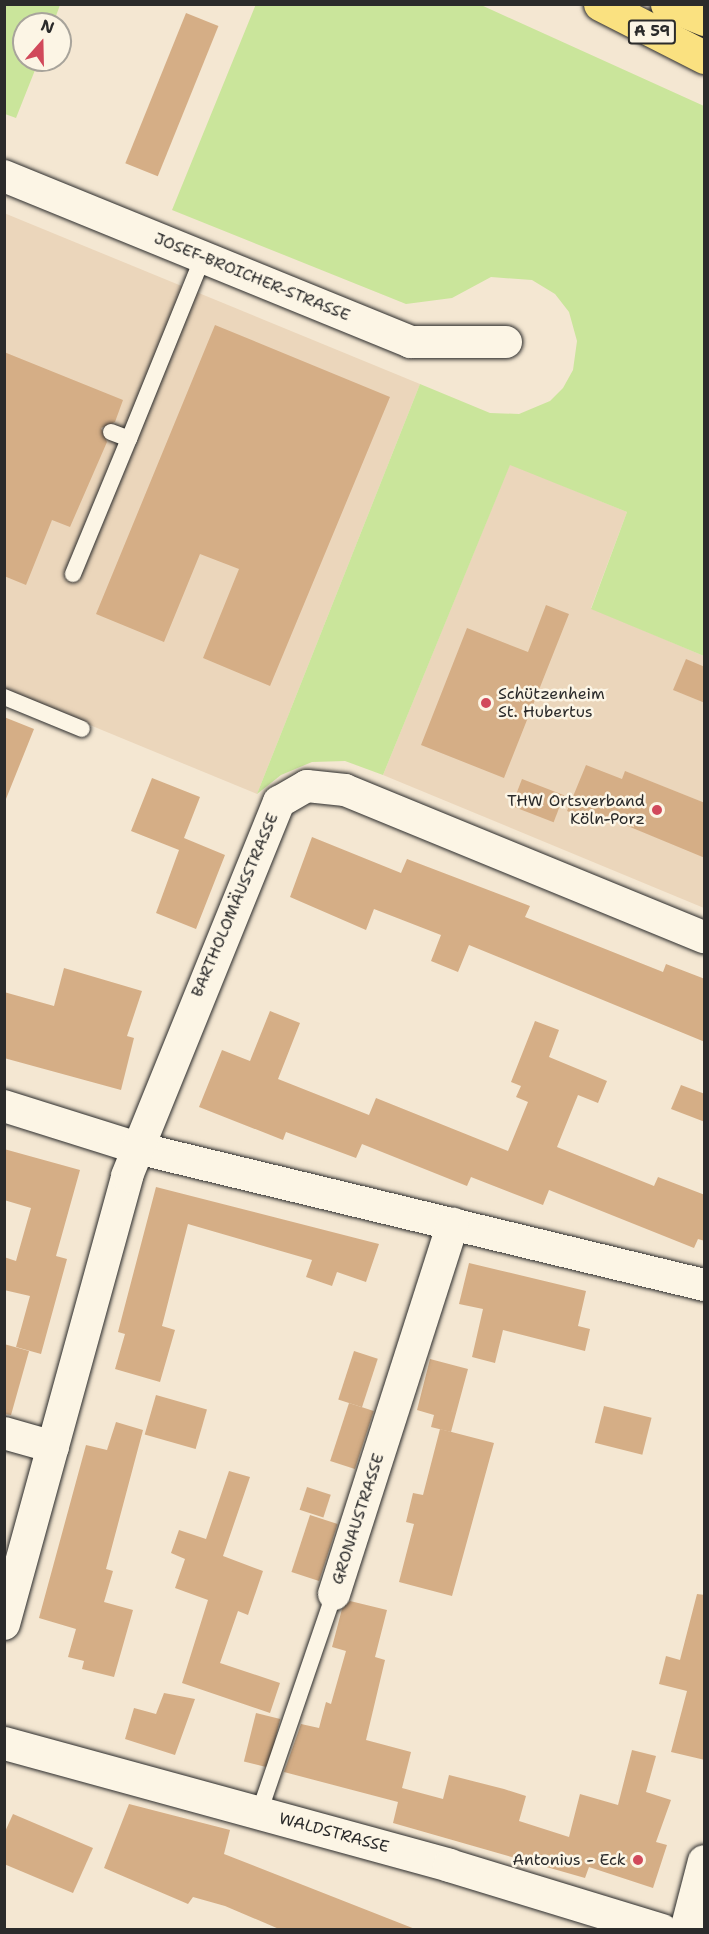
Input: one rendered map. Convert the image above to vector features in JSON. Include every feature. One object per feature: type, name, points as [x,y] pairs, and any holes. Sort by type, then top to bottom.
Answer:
[{"type":"highway","name":"A 59","points":[[600,4],[705,57]]},
{"type":"highway","points":[[667,4],[705,19]]},
{"type":"main road","name":"WALDSTRASSE","points":[[4,1743],[259,1813],[661,1929]]},
{"type":"street","name":"JOSEF-BROICHER-STRASSE","points":[[4,176],[410,342],[506,342]]},
{"type":"street","name":"BARTHOLOMÄUSSTRASSE","points":[[4,1624],[137,1148],[268,821],[295,790],[327,784],[345,790],[705,937]]},
{"type":"street","points":[[4,1106],[137,1148],[705,1285]]},
{"type":"street","name":"GRONAUSTRASSE","points":[[334,1594],[453,1224]]},
{"type":"street","points":[[4,1433],[53,1447]]},
{"type":"street","points":[[686,1929],[705,1861]]},
{"type":"lane","points":[[73,574],[203,257]]},
{"type":"lane","points":[[111,432],[129,439]]},
{"type":"lane","points":[[4,697],[82,729]]},
{"type":"lane","name":"GRONAUSTRASSE","points":[[259,1813],[334,1594]]},
{"type":"shaded area","points":[[4,213],[420,384],[257,794],[5,690]]},
{"type":"shaded area","points":[[510,464],[627,512],[591,608],[704,656],[704,908],[383,775]]},
{"type":"green space","points":[[256,4],[481,5],[704,106],[704,656],[591,609],[627,512],[510,465],[383,775],[345,761],[312,762],[281,775],[257,794],[420,384],[490,413],[519,414],[550,401],[563,388],[573,370],[577,341],[569,312],[555,294],[532,280],[491,277],[452,298],[406,304],[172,210]]},
{"type":"green space","points":[[4,5],[60,5],[57,12],[12,12],[12,72],[34,72],[16,118],[5,114]]},
{"type":"building","points":[[186,13],[218,26],[158,176],[125,163]]},
{"type":"building","points":[[215,325],[390,397],[270,686],[203,658],[239,569],[200,554],[164,642],[96,614]]},
{"type":"building","points":[[4,352],[123,400],[115,422],[101,428],[107,442],[70,527],[52,520],[26,585],[4,576]]},
{"type":"building","name":"Schützenheim St. Hubertus","points":[[546,605],[569,614],[504,778],[421,745],[467,628],[528,652]]},
{"type":"building","points":[[686,659],[705,667],[705,703],[673,690]]},
{"type":"building","points":[[4,717],[34,729],[6,799],[4,799]]},
{"type":"building","name":"THW Ortsverband Köln-Porz","points":[[586,765],[622,779],[625,771],[705,803],[705,858],[606,817],[603,826],[567,811]]},
{"type":"building","points":[[152,778],[200,797],[184,838],[225,855],[196,929],[156,913],[179,850],[131,831]]},
{"type":"building","points":[[522,779],[564,795],[554,822],[512,806]]},
{"type":"building","points":[[312,837],[401,873],[407,859],[530,906],[525,917],[663,972],[666,964],[705,979],[705,1042],[469,945],[458,972],[431,961],[441,935],[374,909],[366,930],[290,897]]},
{"type":"building","points":[[64,968],[142,991],[127,1036],[134,1038],[121,1090],[4,1058],[4,992],[54,1006]]},
{"type":"building","points":[[270,1011],[300,1023],[278,1079],[369,1115],[376,1098],[508,1151],[528,1102],[516,1097],[521,1086],[511,1082],[535,1021],[559,1030],[549,1057],[607,1081],[598,1103],[578,1095],[557,1147],[654,1186],[658,1177],[705,1195],[705,1241],[698,1239],[694,1248],[549,1190],[543,1205],[471,1177],[467,1186],[362,1144],[356,1158],[286,1132],[283,1140],[199,1107],[222,1050],[250,1061]]},
{"type":"building","points":[[681,1085],[705,1094],[705,1122],[671,1109]]},
{"type":"building","points":[[4,1149],[80,1170],[56,1256],[67,1259],[41,1354],[16,1347],[30,1296],[4,1290],[4,1257],[16,1261],[31,1208],[4,1200]]},
{"type":"building","points":[[156,1187],[379,1244],[366,1282],[337,1272],[332,1286],[306,1277],[312,1260],[188,1224],[162,1326],[175,1330],[160,1382],[115,1369],[125,1334],[118,1332]]},
{"type":"building","points":[[469,1263],[586,1291],[578,1326],[590,1329],[585,1351],[503,1330],[495,1363],[472,1357],[483,1309],[459,1304]]},
{"type":"building","points":[[4,1344],[29,1351],[11,1415],[4,1414]]},
{"type":"building","points":[[354,1351],[378,1359],[362,1407],[338,1400]]},
{"type":"building","points":[[430,1359],[468,1369],[451,1432],[431,1427],[434,1415],[417,1410]]},
{"type":"building","points":[[156,1395],[207,1410],[196,1449],[145,1434]]},
{"type":"building","points":[[349,1403],[374,1411],[355,1469],[330,1461]]},
{"type":"building","points":[[604,1406],[652,1418],[642,1455],[595,1443]]},
{"type":"building","points":[[116,1422],[143,1430],[106,1569],[113,1571],[104,1602],[133,1610],[114,1677],[82,1669],[84,1661],[68,1657],[76,1629],[39,1618],[86,1445],[107,1450]]},
{"type":"building","points":[[440,1429],[494,1443],[452,1596],[399,1582],[414,1524],[406,1522],[413,1493],[423,1495]]},
{"type":"building","points":[[229,1471],[250,1477],[223,1556],[263,1571],[248,1615],[238,1611],[220,1663],[280,1683],[270,1713],[182,1683],[208,1600],[175,1588],[185,1559],[171,1553],[179,1530],[206,1539]]},
{"type":"building","points":[[307,1487],[331,1495],[323,1518],[300,1510]]},
{"type":"building","points":[[310,1515],[338,1524],[319,1581],[291,1572]]},
{"type":"building","points":[[697,1594],[705,1595],[705,1760],[671,1752],[687,1691],[659,1684],[666,1656],[680,1660]]},
{"type":"building","points":[[350,1601],[387,1610],[375,1657],[385,1660],[366,1740],[411,1752],[402,1788],[443,1799],[449,1775],[504,1789],[526,1796],[519,1821],[569,1837],[580,1794],[618,1805],[632,1750],[656,1756],[646,1792],[671,1800],[656,1842],[667,1845],[653,1888],[589,1867],[585,1878],[393,1823],[398,1802],[284,1772],[301,1724],[319,1728],[326,1702],[331,1704],[346,1651],[332,1647],[342,1609]]},
{"type":"building","points":[[164,1693],[195,1699],[175,1755],[125,1739],[134,1708],[156,1714]]},
{"type":"building","points":[[256,1713],[280,1719],[268,1768],[244,1762]]},
{"type":"building","points":[[129,1804],[230,1830],[224,1854],[415,1929],[279,1929],[225,1906],[193,1897],[188,1904],[104,1868]]},
{"type":"building","points":[[13,1814],[93,1848],[73,1893],[4,1864],[4,1834]]},
{"type":"place","name":"Schützenheim St. Hubertus","points":[[486,703]]},
{"type":"place","name":"THW Ortsverband Köln-Porz","points":[[657,810]]},
{"type":"place","name":"Antonius - Eck","points":[[638,1860]]}]
